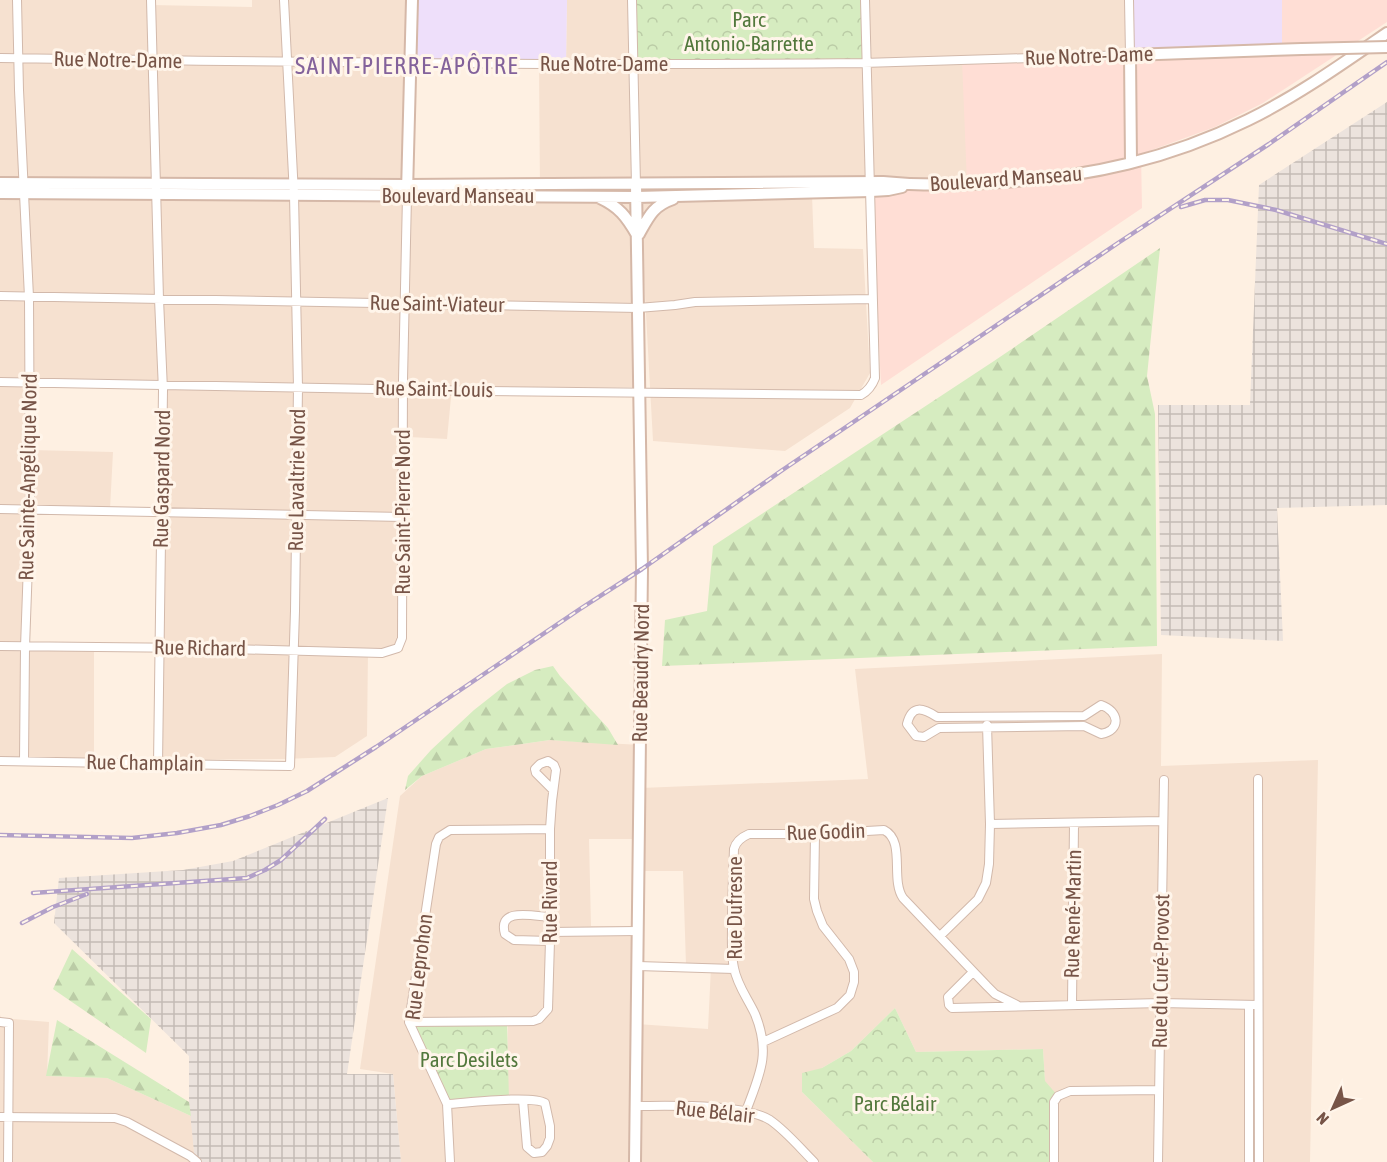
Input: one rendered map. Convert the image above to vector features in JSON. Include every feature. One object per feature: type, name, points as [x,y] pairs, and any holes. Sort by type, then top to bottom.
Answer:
[{"type":"main road","points":[[407,190],[412,0]]},
{"type":"main road","name":"Boulevard Manseau","points":[[0,193],[25,189],[407,190],[636,185],[870,186],[888,190],[916,185],[968,185],[1066,177],[1131,163],[1202,141],[1250,119],[1312,83],[1387,33]]},
{"type":"main road","name":"Rue Notre-Dame","points":[[1130,55],[1387,47]]},
{"type":"main road","points":[[1130,55],[1131,163]]},
{"type":"main road","name":"Boulevard Manseau","points":[[0,183],[25,189]]},
{"type":"main road","name":"Rue Beaudry Nord","points":[[635,1162],[642,569],[636,185]]},
{"type":"main road","name":"Boulevard Manseau","points":[[407,190],[637,197],[870,186]]},
{"type":"main road","points":[[597,196],[611,203],[621,212],[638,236],[655,208],[684,195]]},
{"type":"street","name":"Rue Sainte-Angélique Nord","points":[[17,0],[29,297],[30,509],[24,762]]},
{"type":"street","name":"Rue Gaspard Nord","points":[[151,0],[163,385],[158,764]]},
{"type":"street","name":"Rue Lavaltrie Nord","points":[[284,0],[293,190],[298,387],[290,766]]},
{"type":"street","points":[[632,0],[636,185]]},
{"type":"street","points":[[865,0],[873,298]]},
{"type":"street","points":[[1129,0],[1130,55]]},
{"type":"street","name":"Rue Notre-Dame","points":[[0,58],[410,64],[633,64],[866,63],[1130,55]]},
{"type":"street","name":"Rue Saint-Pierre Nord","points":[[398,648],[402,638],[407,190]]},
{"type":"street","name":"Rue Saint-Viateur","points":[[0,296],[638,308],[695,302],[873,298]]},
{"type":"street","name":"Rue Saint-Louis","points":[[0,382],[861,395],[866,392],[875,378],[873,298]]},
{"type":"street","points":[[0,509],[403,517]]},
{"type":"street","name":"Rue Richard","points":[[0,646],[382,653],[398,648]]},
{"type":"street","points":[[1101,705],[1110,710],[1116,720],[1110,732],[1101,734],[1084,726],[939,728],[924,737],[916,736],[907,724],[913,712],[919,709],[937,717],[987,717],[1084,716],[1101,705]]},
{"type":"street","points":[[940,936],[978,899],[986,883],[990,824],[987,717]]},
{"type":"street","name":"Rue Champlain","points":[[0,761],[290,766]]},
{"type":"street","points":[[1258,779],[1258,1162]]},
{"type":"street","name":"Rue du Curé-Provost","points":[[1158,1162],[1164,780]]},
{"type":"street","name":"Rue Rivard","points":[[409,1022],[533,1020],[539,1019],[548,1008],[550,829],[553,790]]},
{"type":"street","points":[[990,824],[1163,821]]},
{"type":"street","name":"Rue René-Martin","points":[[1072,1004],[1074,824]]},
{"type":"street","name":"Rue Leprohon","points":[[450,1162],[447,1104],[409,1022],[435,844],[439,837],[450,830],[550,829]]},
{"type":"street","name":"Rue Godin","points":[[738,841],[749,834],[815,834],[884,830],[894,840],[896,847],[899,892],[903,898],[995,994],[1017,1005]]},
{"type":"street","points":[[763,1042],[837,1008],[850,995],[854,982],[854,972],[849,959],[823,926],[817,911],[814,899],[815,834]]},
{"type":"street","name":"Rue Dufresne","points":[[738,841],[734,849],[732,924],[734,969],[763,1036],[764,1056],[746,1111]]},
{"type":"street","points":[[549,917],[510,916],[504,928],[505,934],[514,940],[550,941]]},
{"type":"street","points":[[549,932],[638,931]]},
{"type":"street","points":[[638,966],[734,969]]},
{"type":"street","points":[[973,972],[948,997],[952,1008],[1161,1003],[1258,1005]]},
{"type":"street","points":[[1249,1005],[1249,1162]]},
{"type":"street","points":[[0,1022],[9,1023],[9,1162]]},
{"type":"street","points":[[1054,1162],[1054,1102],[1058,1096],[1070,1091],[1159,1090]]},
{"type":"street","points":[[447,1104],[523,1100],[541,1100],[547,1107],[550,1126],[550,1138],[542,1152],[534,1153],[527,1147],[523,1100]]},
{"type":"street","name":"Rue Bélair","points":[[636,1106],[702,1107],[746,1111],[768,1119],[814,1162]]},
{"type":"street","points":[[0,1117],[115,1118],[127,1122],[197,1162]]},
{"type":"shaded area","points":[[0,0],[151,0],[151,5],[252,7],[252,0],[415,0],[411,191],[540,191],[539,65],[566,65],[567,0],[1131,0],[1132,54],[967,185],[812,195],[814,248],[863,249],[870,373],[850,408],[785,451],[653,441],[642,241],[635,198],[634,387],[452,387],[447,439],[409,437],[405,514],[403,651],[368,651],[367,736],[335,757],[154,760],[162,384],[31,378],[31,450],[113,452],[110,509],[29,507],[25,643],[94,644],[94,759],[0,758]]},
{"type":"shaded area","points":[[412,0],[567,0],[566,65],[410,64]]},
{"type":"shaded area","points":[[1131,0],[1282,0],[1282,46],[1132,54]]},
{"type":"shaded area","points":[[1282,0],[1387,0],[1387,22],[1263,103],[1215,127],[1141,154],[1142,208],[881,385],[871,191],[967,184],[962,60],[1282,46]]},
{"type":"shaded area","points":[[1387,102],[1387,505],[1277,508],[1283,641],[1161,635],[1158,405],[1250,405],[1259,185]]},
{"type":"shaded area","points":[[1162,654],[1161,766],[1318,760],[1310,1162],[1054,1162],[1043,1049],[916,1052],[895,1008],[851,1051],[822,1068],[802,1092],[873,1162],[401,1162],[393,1074],[360,1069],[400,796],[422,776],[486,749],[550,740],[641,745],[641,788],[868,779],[855,669]],"holes":[[[589,839],[641,839],[641,871],[683,871],[686,965],[711,967],[708,1029],[637,1024],[639,926],[591,926]],[[408,1017],[508,1020],[506,1102]]]},
{"type":"shaded area","points":[[388,798],[347,1074],[393,1074],[401,1162],[195,1162],[189,1102],[189,1056],[54,923],[59,878],[183,870],[233,861]]},
{"type":"shaded area","points":[[0,1015],[1,1018],[49,1022],[47,1076],[107,1078],[191,1116],[195,1162],[0,1162]]},
{"type":"green space","name":"Parc Antonio-Barrette","points":[[632,0],[865,0],[866,63],[632,64]]},
{"type":"green space","points":[[1160,248],[1147,376],[1155,414],[1157,646],[662,666],[665,620],[707,611],[713,546],[994,361]]},
{"type":"green space","points":[[553,666],[608,728],[618,745],[550,740],[486,749],[422,776],[405,790],[408,776],[431,750],[474,710],[507,684],[535,670]]},
{"type":"green space","points":[[72,949],[151,1019],[146,1053],[53,989]]},
{"type":"green space","name":"Parc Bélair","points":[[895,1008],[916,1052],[1043,1049],[1045,1081],[1058,1096],[1054,1162],[873,1162],[802,1092],[802,1073],[822,1068],[851,1051]]},
{"type":"green space","points":[[57,1020],[189,1102],[191,1116],[107,1078],[46,1076]]},
{"type":"green space","name":"Parc Desilets","points":[[507,1021],[509,1100],[447,1104],[409,1022]]},
{"type":"railway","points":[[0,835],[132,838],[177,833],[221,825],[250,816],[307,791],[642,569],[781,471],[1118,243],[1269,144],[1387,62]]},
{"type":"railway","points":[[1181,207],[1205,200],[1228,200],[1276,210],[1387,244]]},
{"type":"railway","points":[[33,893],[247,878],[281,860],[325,819]]},
{"type":"railway","points":[[22,923],[53,907],[87,894]]},
{"type":"district","name":"SAINT-PIERRE-APÔTRE","points":[[407,66]]}]
